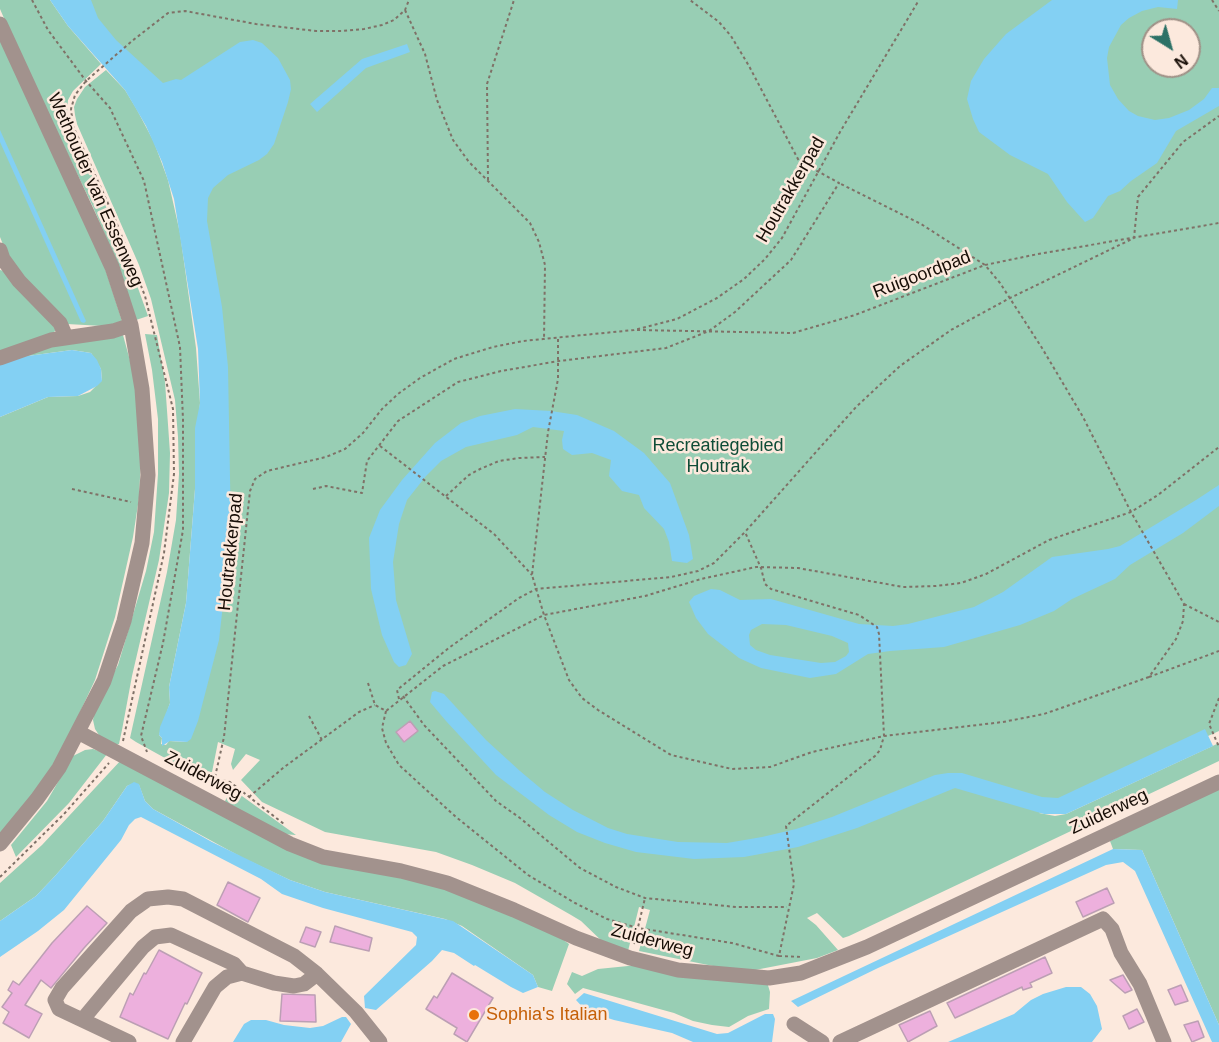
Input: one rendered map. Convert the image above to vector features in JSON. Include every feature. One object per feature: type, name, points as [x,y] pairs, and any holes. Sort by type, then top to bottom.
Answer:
[{"type":"street","name":"Wethouder van Essenweg","points":[[0,24],[112,267],[131,325],[142,389],[148,475],[142,543],[124,621],[104,681],[59,768],[0,844]]},
{"type":"street","points":[[0,250],[3,259],[19,281],[60,322],[66,337]]},
{"type":"street","points":[[0,358],[39,343],[113,331],[131,325]]},
{"type":"street","name":"Zuiderweg","points":[[78,732],[121,748],[280,839],[323,857],[401,871],[447,883],[576,938],[630,958],[678,970],[769,978],[801,974],[877,942],[1219,782]]},
{"type":"street","points":[[129,1042],[59,1009],[55,1000],[62,988],[131,911],[148,899],[168,897],[183,899],[294,956],[317,974],[356,1012],[380,1042]]},
{"type":"street","points":[[840,1042],[1102,919],[1112,929],[1121,953],[1140,984],[1164,1042]]},
{"type":"street","points":[[83,1019],[143,947],[155,937],[171,935],[234,964],[242,974]]},
{"type":"street","points":[[183,1042],[214,987],[227,977],[242,974],[294,986],[304,984],[317,974]]},
{"type":"street","points":[[794,1024],[822,1042]]},
{"type":"path","points":[[152,319],[135,266],[73,126],[71,110],[75,95],[132,41],[168,13],[178,10],[256,24],[316,31],[342,31],[382,25],[394,20],[405,10],[409,0]]},
{"type":"path","points":[[488,180],[488,84],[514,0]]},
{"type":"path","points":[[690,0],[719,22],[731,36],[799,161],[921,224],[985,265],[1000,283],[1083,417],[1131,512],[1184,604],[1183,621],[1176,639],[1149,677]]},
{"type":"path","name":"Houtrakkerpad","points":[[215,777],[224,737],[250,491],[255,479],[267,471],[326,457],[345,448],[363,433],[382,409],[398,394],[420,378],[454,359],[493,347],[544,339],[634,330],[677,319],[717,298],[744,279],[765,259],[782,238],[840,132],[919,0]]},
{"type":"path","points":[[1212,0],[1219,11]]},
{"type":"path","points":[[405,10],[425,54],[437,100],[453,140],[469,162],[530,223],[539,242],[544,265],[544,339]]},
{"type":"path","points":[[399,699],[397,690],[424,668],[519,598],[536,589],[670,577],[698,571],[714,563],[745,532],[856,407],[900,366],[951,330],[1010,298],[1134,238],[1138,197],[1184,141],[1219,116]]},
{"type":"path","points":[[313,489],[326,486],[362,493],[367,461],[399,421],[458,382],[501,371],[559,361],[666,348],[709,331],[735,312],[790,260],[839,183]]},
{"type":"path","name":"Ruigoordpad","points":[[634,330],[792,333],[855,315],[985,265],[1219,223]]},
{"type":"path","points":[[558,339],[559,361],[548,432],[532,575],[544,615],[569,680],[582,698],[671,755],[732,768],[770,767],[812,752],[884,736],[1003,722],[1044,714],[1219,651]]},
{"type":"path","points":[[380,446],[494,534],[532,575]]},
{"type":"path","points":[[745,532],[761,568],[765,584],[771,589],[859,615],[876,627],[879,634],[884,736],[880,750],[786,826],[794,884],[779,956],[722,941],[638,928],[607,919],[528,875],[456,817],[399,765],[386,743],[382,728],[386,711],[443,666],[544,615],[645,596],[701,579],[761,568],[798,568],[903,587],[961,583],[986,574],[1049,540],[1131,512],[1158,495],[1219,447]]},
{"type":"path","points":[[445,497],[469,475],[480,469],[519,458],[545,457]]},
{"type":"path","points":[[72,489],[145,504]]},
{"type":"path","points":[[1184,604],[1219,622]]},
{"type":"path","points":[[368,683],[375,705],[386,711]]},
{"type":"path","points":[[403,696],[424,725],[496,801],[580,868],[616,887],[645,898],[736,907],[788,907]]},
{"type":"path","points":[[1219,698],[1209,723],[1219,747]]},
{"type":"path","points":[[177,768],[230,782],[249,796],[359,712],[375,705]]},
{"type":"path","points":[[309,716],[322,741]]},
{"type":"path","points":[[0,877],[64,813],[121,748]]},
{"type":"path","points":[[139,749],[152,756]]},
{"type":"path","points":[[630,958],[645,898]]},
{"type":"green space","points":[[0,0],[50,0],[68,26],[101,64],[73,91],[68,100],[69,124],[120,238],[148,316],[136,320],[118,265],[93,207],[17,48],[0,9]]},
{"type":"green space","name":"Recreatiegebied Houtrak","points":[[78,0],[1219,0],[1219,731],[1039,813],[1055,816],[1066,814],[1219,743],[1219,761],[849,936],[843,938],[817,913],[807,918],[838,950],[817,958],[755,970],[723,968],[639,951],[650,910],[639,907],[627,955],[606,945],[581,921],[515,883],[436,852],[325,832],[262,802],[241,780],[260,760],[246,754],[233,770],[231,764],[235,749],[218,742],[212,772],[209,772],[174,763],[130,738],[167,572],[176,520],[179,474],[178,437],[175,400],[151,299],[139,265],[77,124],[74,107],[77,99],[85,87],[106,70],[125,90],[136,108],[154,142],[168,180],[180,233],[196,348],[200,403],[195,489],[186,603],[169,687],[170,703],[159,735],[162,738],[161,744],[166,745],[169,741],[187,742],[217,457],[193,171]]},
{"type":"green space","points":[[0,39],[104,265],[123,324],[103,326],[67,324],[34,290],[6,252],[0,237]]},
{"type":"green space","points":[[0,270],[4,271],[56,329],[53,334],[0,354]]},
{"type":"green space","points":[[145,334],[157,335],[165,382],[170,453],[169,493],[159,560],[119,744],[112,746],[101,738],[95,729],[93,720],[95,708],[118,665],[146,571],[154,532],[158,474],[158,419]]},
{"type":"green space","points":[[123,335],[137,386],[141,457],[139,498],[133,537],[115,617],[95,680],[60,755],[32,797],[0,834],[0,417],[48,397],[78,396],[90,392],[102,380],[101,369],[91,353],[72,350],[20,357],[29,350]]},
{"type":"green space","points":[[93,749],[107,754],[69,803],[16,857],[11,845],[47,801],[73,756]]},
{"type":"green space","points":[[122,759],[261,836],[454,889],[558,936],[569,944],[552,991],[538,987],[533,975],[462,926],[445,919],[325,892],[290,880],[243,858],[153,809],[145,801],[139,785],[134,783],[127,786],[103,821],[36,896],[0,921],[0,883],[42,845]]},
{"type":"green space","points":[[1219,788],[1219,1025],[1142,850],[1113,849],[1110,841]]},
{"type":"green space","points":[[231,790],[296,835],[283,834],[227,805],[225,801]]},
{"type":"green space","points":[[638,965],[767,982],[770,992],[769,1009],[748,1016],[729,1027],[712,1025],[583,988],[575,994],[567,984],[572,972],[582,976],[598,969]]},
{"type":"water","points":[[50,0],[91,0],[98,18],[116,40],[163,83],[176,79],[181,80],[240,42],[253,40],[262,43],[278,58],[290,80],[291,89],[288,102],[274,144],[259,160],[228,175],[213,188],[208,198],[207,221],[222,307],[228,367],[231,533],[219,640],[198,721],[191,739],[187,742],[170,741],[162,746],[162,738],[159,735],[170,703],[169,687],[186,603],[195,489],[195,428],[200,403],[198,349],[174,199],[162,162],[146,126],[125,90],[68,26]]},
{"type":"water","points":[[1052,0],[1178,0],[1177,9],[1158,7],[1142,11],[1129,18],[1121,25],[1109,47],[1107,58],[1110,85],[1118,99],[1129,111],[1138,116],[1155,120],[1169,118],[1189,110],[1204,99],[1212,88],[1219,88],[1219,106],[1176,131],[1157,163],[1120,191],[1108,196],[1093,218],[1085,222],[1067,202],[1048,174],[1010,155],[979,132],[967,99],[971,81],[984,59],[1006,34]]},
{"type":"water","points":[[407,44],[410,52],[366,68],[317,112],[310,104],[362,59]]},
{"type":"water","points":[[0,130],[86,321],[84,323],[81,322],[0,142]]},
{"type":"water","points":[[72,350],[91,353],[97,360],[101,369],[102,381],[97,386],[78,396],[48,397],[0,417],[0,365],[20,357]]},
{"type":"water","points":[[515,409],[577,415],[614,431],[644,453],[670,483],[689,535],[693,559],[687,563],[672,561],[664,529],[644,508],[639,495],[622,491],[609,476],[611,460],[592,453],[572,455],[563,449],[564,431],[533,427],[517,435],[466,447],[441,461],[426,476],[407,500],[399,524],[393,562],[396,600],[412,654],[406,665],[399,667],[394,662],[382,635],[371,589],[369,538],[380,510],[402,480],[435,443],[461,423],[480,416]]},
{"type":"water","points":[[1219,485],[1219,506],[1183,533],[1130,565],[1115,579],[1072,599],[1054,611],[1020,625],[944,647],[868,654],[836,674],[810,678],[761,668],[739,658],[708,634],[696,618],[689,602],[694,596],[711,589],[720,590],[740,600],[771,599],[859,624],[893,626],[908,624],[974,607],[1003,592],[1052,557],[1120,546]],"holes":[[[762,624],[786,625],[832,636],[848,643],[849,652],[835,662],[821,663],[770,655],[750,645],[751,630]]]},
{"type":"water","points":[[432,692],[444,694],[486,740],[520,771],[545,792],[573,810],[608,828],[627,834],[678,842],[727,843],[796,829],[832,817],[935,775],[948,773],[962,773],[1042,797],[1058,798],[1205,729],[1213,746],[1066,814],[1044,814],[955,788],[857,828],[798,847],[744,857],[694,859],[636,852],[605,843],[577,832],[549,815],[496,775],[446,721],[430,702]]},
{"type":"water","points":[[134,782],[139,784],[145,801],[153,809],[212,842],[290,880],[325,892],[453,921],[533,975],[538,987],[523,993],[454,953],[442,950],[376,1010],[365,1008],[364,996],[416,945],[417,937],[412,932],[323,908],[282,894],[261,879],[141,817],[129,825],[121,840],[64,910],[0,957],[0,921],[36,896],[103,821],[127,786]]},
{"type":"water","points":[[1113,849],[1142,850],[1219,1025],[1219,1042],[1212,1042],[1135,871],[1123,862],[1106,865],[878,968],[798,1007],[791,1001]]},
{"type":"water","points":[[1066,987],[1081,987],[1090,994],[1097,1006],[1102,1029],[1092,1042],[948,1042],[1014,1014],[1031,1000],[1043,994]]},
{"type":"water","points":[[584,993],[717,1034],[728,1033],[765,1014],[773,1014],[775,1019],[772,1042],[693,1042],[672,1033],[586,1011],[576,1000]]},
{"type":"water","points":[[346,1017],[351,1024],[341,1042],[233,1042],[244,1024],[251,1020],[266,1020],[310,1028],[323,1026]]},
{"type":"building","points":[[410,721],[418,731],[404,742],[396,732]]},
{"type":"building","points":[[228,882],[260,898],[248,922],[217,905]]},
{"type":"building","points":[[1107,888],[1114,903],[1083,917],[1076,902]]},
{"type":"building","points":[[87,906],[107,923],[51,988],[41,980],[25,1005],[42,1014],[29,1038],[3,1023],[9,1012],[2,1007],[12,993],[8,990],[13,981],[19,985],[52,943]]},
{"type":"building","points":[[335,926],[372,938],[369,951],[330,942]]},
{"type":"building","points":[[306,927],[321,932],[315,947],[300,942]]},
{"type":"building","points":[[159,950],[202,973],[168,1039],[120,1017],[130,993],[133,995]]},
{"type":"building","points":[[1045,957],[1052,973],[1030,983],[1032,987],[1023,990],[1022,987],[955,1018],[947,1003]]},
{"type":"building","points":[[452,973],[493,998],[467,1042],[454,1034],[457,1028],[426,1009],[434,996],[437,998]]},
{"type":"building","points":[[1123,975],[1132,990],[1125,993],[1110,980]]},
{"type":"building","points":[[1181,985],[1188,1001],[1175,1005],[1168,990]]},
{"type":"building","points":[[282,994],[315,995],[316,1022],[280,1021]]},
{"type":"building","points":[[1137,1009],[1144,1022],[1129,1029],[1123,1016]]},
{"type":"building","points":[[930,1011],[937,1026],[908,1042],[899,1025]]},
{"type":"building","points":[[1198,1021],[1204,1037],[1192,1042],[1184,1025]]},
{"type":"place","name":"Sophia's Italian","points":[[474,1015]]}]
